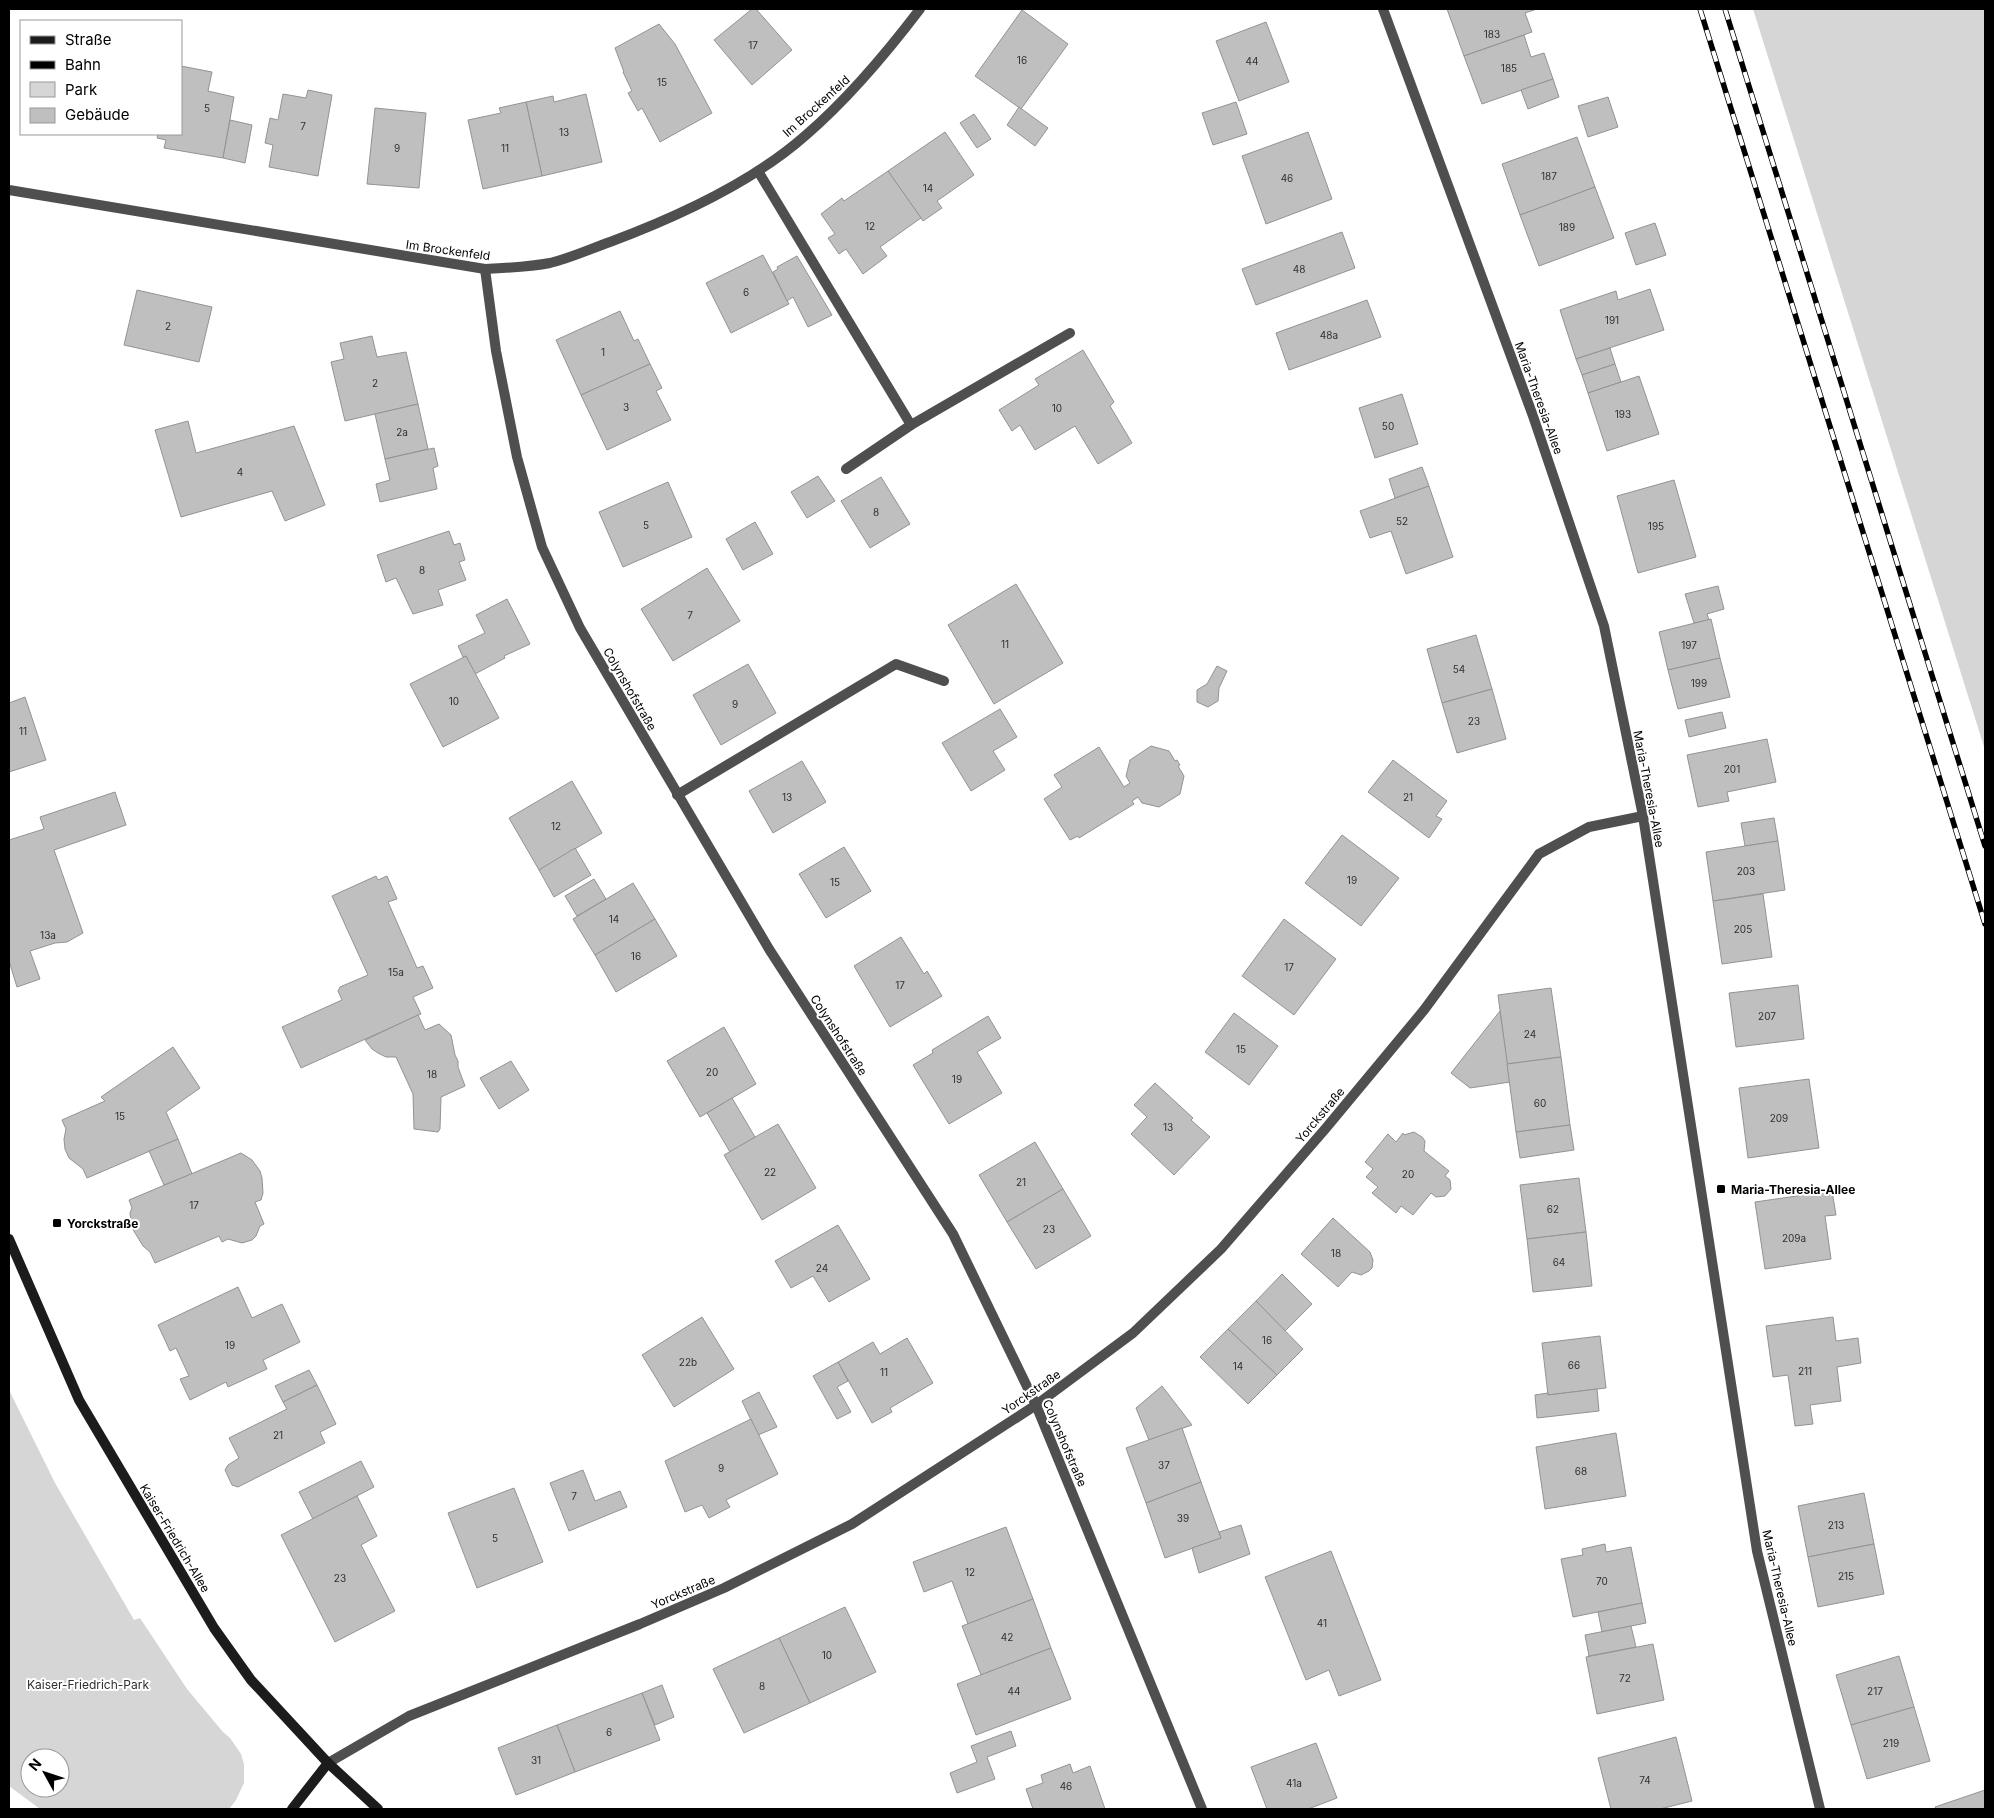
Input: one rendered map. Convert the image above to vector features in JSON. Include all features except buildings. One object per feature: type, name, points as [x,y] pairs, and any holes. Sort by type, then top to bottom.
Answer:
[{"type":"street","name":"Im Brockenfeld","points":[[9,190],[486,269],[532,266],[570,257],[658,224],[758,171],[805,136],[858,86],[920,9]]},
{"type":"street","name":"Maria-Theresia-Allee","points":[[1383,9],[1534,416],[1604,626],[1643,816],[1757,1551],[1820,1809]]},
{"type":"street","points":[[758,171],[911,424]]},
{"type":"street","name":"Colynshofstraße","points":[[486,269],[496,351],[517,456],[542,547],[580,628],[769,950],[953,1234],[1036,1405],[1202,1809]]},
{"type":"street","points":[[846,469],[911,424],[1070,333]]},
{"type":"street","points":[[677,795],[896,664],[944,681]]},
{"type":"street","name":"Yorckstraße","points":[[292,1809],[328,1763],[409,1716],[724,1588],[852,1524],[1036,1405],[1133,1333],[1221,1249],[1326,1128],[1424,1010],[1538,854],[1589,827],[1643,816]]},
{"type":"street","name":"Kaiser-Friedrich-Allee","points":[[9,1239],[79,1400],[214,1628],[251,1680],[328,1763],[378,1809]]},
{"type":"green space","points":[[1753,9],[1985,9],[1985,750]]},
{"type":"green space","name":"Kaiser-Friedrich-Park","points":[[9,1390],[55,1483],[134,1620],[140,1618],[187,1689],[230,1738],[241,1754],[244,1764],[244,1783],[236,1800],[229,1809],[40,1809],[25,1798],[70,1798],[70,1748],[20,1748],[20,1794],[9,1786]]},
{"type":"railway","points":[[1700,9],[1985,924]]},
{"type":"railway","points":[[1725,9],[1985,846]]},
{"type":"place","name":"Maria-Theresia-Allee","points":[[1721,1189]]},
{"type":"place","name":"Yorckstraße","points":[[57,1223]]}]
